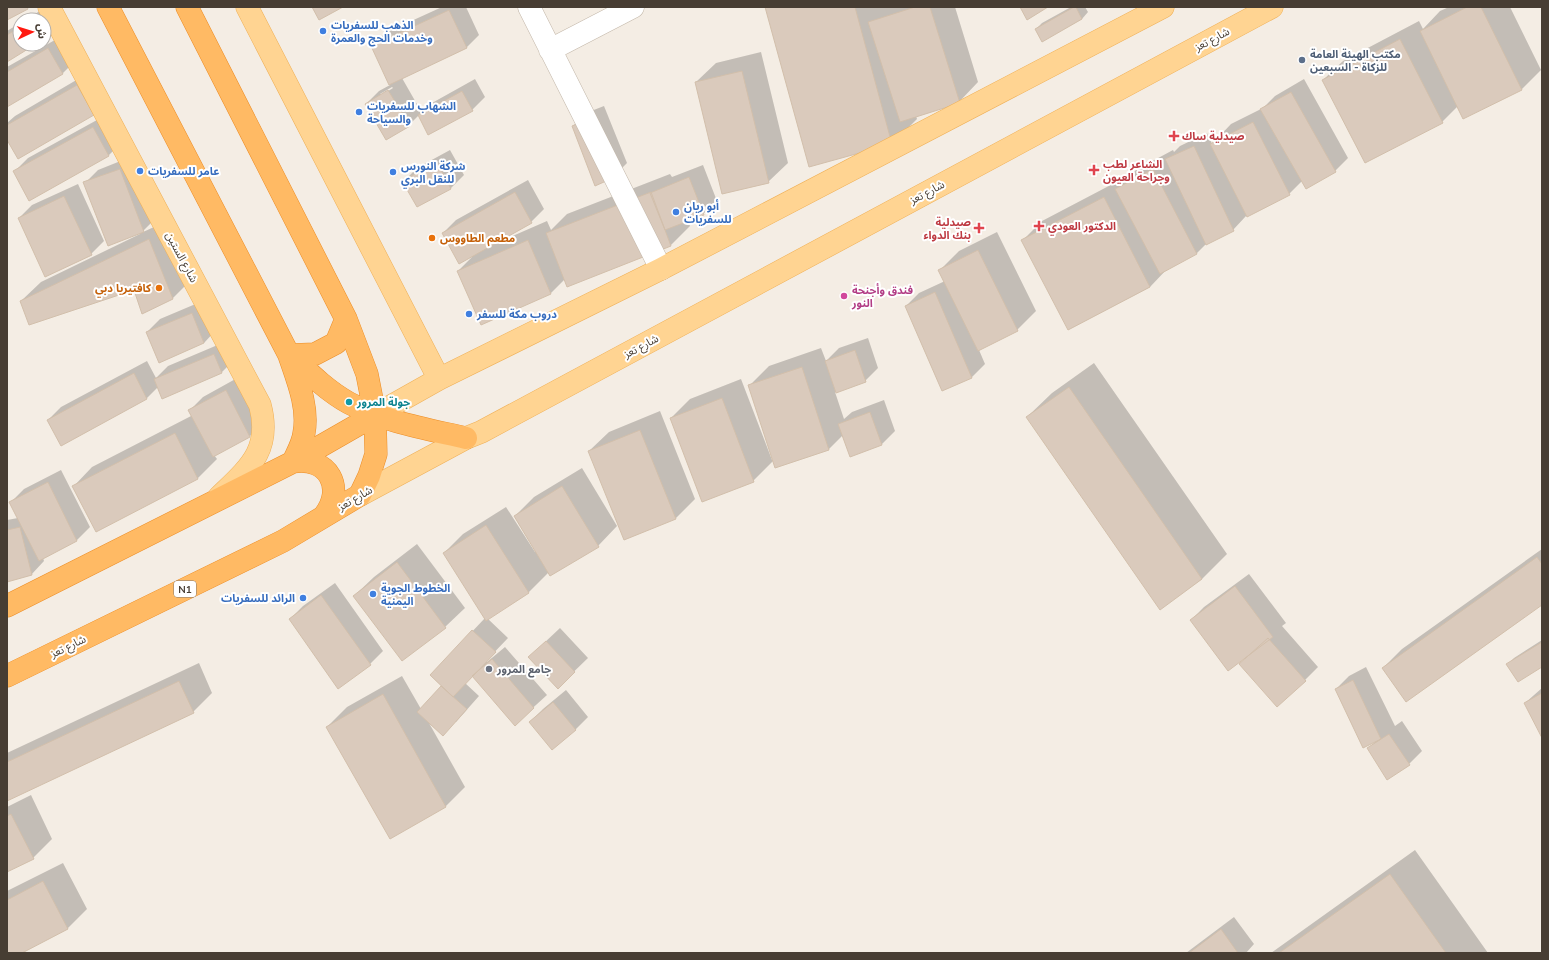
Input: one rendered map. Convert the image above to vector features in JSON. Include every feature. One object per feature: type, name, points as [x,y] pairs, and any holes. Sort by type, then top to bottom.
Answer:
[{"type":"highway","points":[[108,7],[289,355],[300,387],[305,412],[304,434],[293,462]]},
{"type":"highway","points":[[187,7],[346,319],[367,374],[375,416],[376,454],[369,476],[360,495]]},
{"type":"highway","points":[[289,355],[315,354],[336,343],[346,319]]},
{"type":"highway","points":[[289,355],[326,387],[348,402],[375,416],[466,438]]},
{"type":"highway","points":[[7,606],[293,462],[375,416]]},
{"type":"highway","points":[[293,462],[302,460],[312,462],[327,472],[332,481],[334,500],[330,509],[324,516]]},
{"type":"highway","name":"شارع تعز","points":[[7,676],[283,541],[360,495]]},
{"type":"main road","name":"شارع الستين","points":[[49,7],[260,405],[264,426],[260,450],[254,462],[214,502]]},
{"type":"main road","points":[[247,7],[439,378]]},
{"type":"main road","points":[[375,416],[439,378],[660,269],[1163,7]]},
{"type":"main road","name":"شارع تعز","points":[[360,495],[466,438],[488,428],[1272,7]]},
{"type":"street","points":[[529,7],[660,269]]},
{"type":"street","points":[[550,50],[633,7]]},
{"type":"building","points":[[7,7],[27,7],[28,9],[22,12],[12,12],[12,17],[7,20]]},
{"type":"building","points":[[312,7],[343,7],[319,20]]},
{"type":"building","points":[[765,7],[855,7],[892,144],[809,167]]},
{"type":"building","points":[[915,7],[930,7],[960,103],[900,122],[868,22]]},
{"type":"building","points":[[1020,7],[1048,7],[1027,20]]},
{"type":"building","points":[[1076,7],[1082,19],[1042,42],[1035,29]]},
{"type":"building","points":[[1467,7],[1481,7],[1522,90],[1463,119],[1420,31]]},
{"type":"building","points":[[449,10],[467,48],[389,85],[371,46]]},
{"type":"building","points":[[12,32],[12,52],[23,52],[7,62],[7,35]]},
{"type":"building","points":[[1400,39],[1443,123],[1365,163],[1322,80]]},
{"type":"building","points":[[41,52],[50,52],[63,74],[7,107],[7,72]]},
{"type":"building","points":[[742,71],[769,183],[722,194],[695,82]]},
{"type":"building","points":[[77,85],[94,115],[18,159],[7,140],[7,125]]},
{"type":"building","points":[[388,90],[410,126],[386,140],[365,104]]},
{"type":"building","points":[[462,91],[473,111],[428,135],[418,115]]},
{"type":"building","points":[[1291,92],[1336,172],[1306,189],[1260,109]]},
{"type":"building","points":[[591,118],[615,177],[595,186],[572,126]]},
{"type":"building","points":[[1253,122],[1290,195],[1247,217],[1210,144]]},
{"type":"building","points":[[93,127],[109,156],[29,201],[13,171]]},
{"type":"building","points":[[1194,146],[1234,231],[1206,245],[1165,159]]},
{"type":"building","points":[[437,162],[451,189],[417,207],[402,181]]},
{"type":"building","points":[[120,169],[144,232],[108,246],[83,182]]},
{"type":"building","points":[[1153,169],[1197,254],[1160,274],[1115,189]]},
{"type":"building","points":[[689,177],[704,215],[665,230],[650,193]]},
{"type":"building","points":[[515,192],[532,223],[459,264],[442,233]]},
{"type":"building","points":[[651,192],[671,246],[567,287],[546,233]]},
{"type":"building","points":[[64,196],[92,255],[45,277],[18,218]]},
{"type":"building","points":[[1104,197],[1150,287],[1068,330],[1021,240]]},
{"type":"building","points":[[149,239],[173,299],[142,314],[134,290],[29,325],[20,301]]},
{"type":"building","points":[[528,240],[551,294],[481,325],[457,271]]},
{"type":"building","points":[[978,250],[1018,331],[978,351],[938,270]]},
{"type":"building","points":[[935,292],[972,378],[942,391],[905,306]]},
{"type":"building","points":[[192,313],[204,343],[159,363],[146,332]]},
{"type":"building","points":[[855,350],[866,382],[836,393],[825,361]]},
{"type":"building","points":[[214,354],[222,373],[162,399],[154,379]]},
{"type":"building","points":[[802,367],[829,450],[775,468],[748,385]]},
{"type":"building","points":[[134,373],[147,399],[61,446],[47,420]]},
{"type":"building","points":[[1069,387],[1202,579],[1160,610],[1026,417]]},
{"type":"building","points":[[226,390],[250,437],[213,457],[188,410]]},
{"type":"building","points":[[722,398],[754,482],[702,502],[670,418]]},
{"type":"building","points":[[870,412],[882,445],[850,457],[838,424]]},
{"type":"building","points":[[640,430],[676,519],[624,540],[588,451]]},
{"type":"building","points":[[175,433],[198,479],[96,532],[72,486]]},
{"type":"building","points":[[48,482],[77,541],[39,561],[9,502]]},
{"type":"building","points":[[562,486],[599,547],[550,576],[514,516]]},
{"type":"building","points":[[486,525],[529,593],[486,621],[443,553]]},
{"type":"building","points":[[20,527],[32,575],[7,582],[7,530]]},
{"type":"building","points":[[1537,557],[1542,564],[1542,605],[1406,702],[1382,668]]},
{"type":"building","points":[[397,562],[446,628],[402,661],[353,596]]},
{"type":"building","points":[[1235,586],[1273,637],[1228,671],[1190,620]]},
{"type":"building","points":[[321,595],[371,665],[338,689],[289,619]]},
{"type":"building","points":[[472,630],[496,652],[453,697],[430,675]]},
{"type":"building","points":[[1268,638],[1306,681],[1277,707],[1239,664]]},
{"type":"building","points":[[546,641],[575,672],[558,689],[528,657]]},
{"type":"building","points":[[1542,642],[1542,667],[1518,682],[1506,664]]},
{"type":"building","points":[[492,659],[534,708],[515,726],[472,676]]},
{"type":"building","points":[[1353,680],[1381,739],[1363,748],[1335,689]]},
{"type":"building","points":[[179,681],[194,713],[7,801],[7,762]]},
{"type":"building","points":[[441,686],[467,709],[443,736],[417,712]]},
{"type":"building","points":[[1542,693],[1542,738],[1524,703]]},
{"type":"building","points":[[383,694],[446,807],[390,839],[326,727]]},
{"type":"building","points":[[553,702],[576,730],[552,750],[529,722]]},
{"type":"building","points":[[1389,734],[1410,765],[1387,780],[1367,748]]},
{"type":"building","points":[[11,814],[34,859],[7,872],[7,816]]},
{"type":"building","points":[[1390,874],[1446,953],[1279,953]]},
{"type":"building","points":[[43,881],[68,929],[22,953],[7,953],[7,900]]},
{"type":"building","points":[[1221,929],[1238,953],[1189,953]]},
{"type":"place","name":"الذهب للسفريات وخدمات الحج والعمرة","points":[[323,31]]},
{"type":"place","name":"مكتب الهيئة العامة للزكاة - السبعين","points":[[1302,60]]},
{"type":"place","name":"الشهاب للسفريات والسياحة","points":[[359,112]]},
{"type":"place","name":"صيدلية ساك","points":[[1174,136]]},
{"type":"place","name":"الشاعر لطب وجراحة العيون","points":[[1094,170]]},
{"type":"place","name":"عامر للسفريات","points":[[140,171]]},
{"type":"place","name":"شركة النورس للنقل البري","points":[[393,172]]},
{"type":"place","name":"أبو ريان للسفريات","points":[[676,212]]},
{"type":"place","name":"الدكتور العودي","points":[[1039,226]]},
{"type":"place","name":"صيدلية بنك الدواء","points":[[979,228]]},
{"type":"place","name":"مطعم الطاووس","points":[[432,238]]},
{"type":"place","name":"كافتيريا دبي","points":[[159,288]]},
{"type":"place","name":"فندق وأجنحة النور","points":[[844,296]]},
{"type":"place","name":"دروب مكة للسفر","points":[[469,314]]},
{"type":"place","name":"جولة المرور","points":[[349,402]]},
{"type":"place","name":"الخطوط الجوية اليمنية","points":[[373,594]]},
{"type":"place","name":"الرائد للسفريات","points":[[303,598]]},
{"type":"place","name":"جامع المرور","points":[[489,669]]}]
